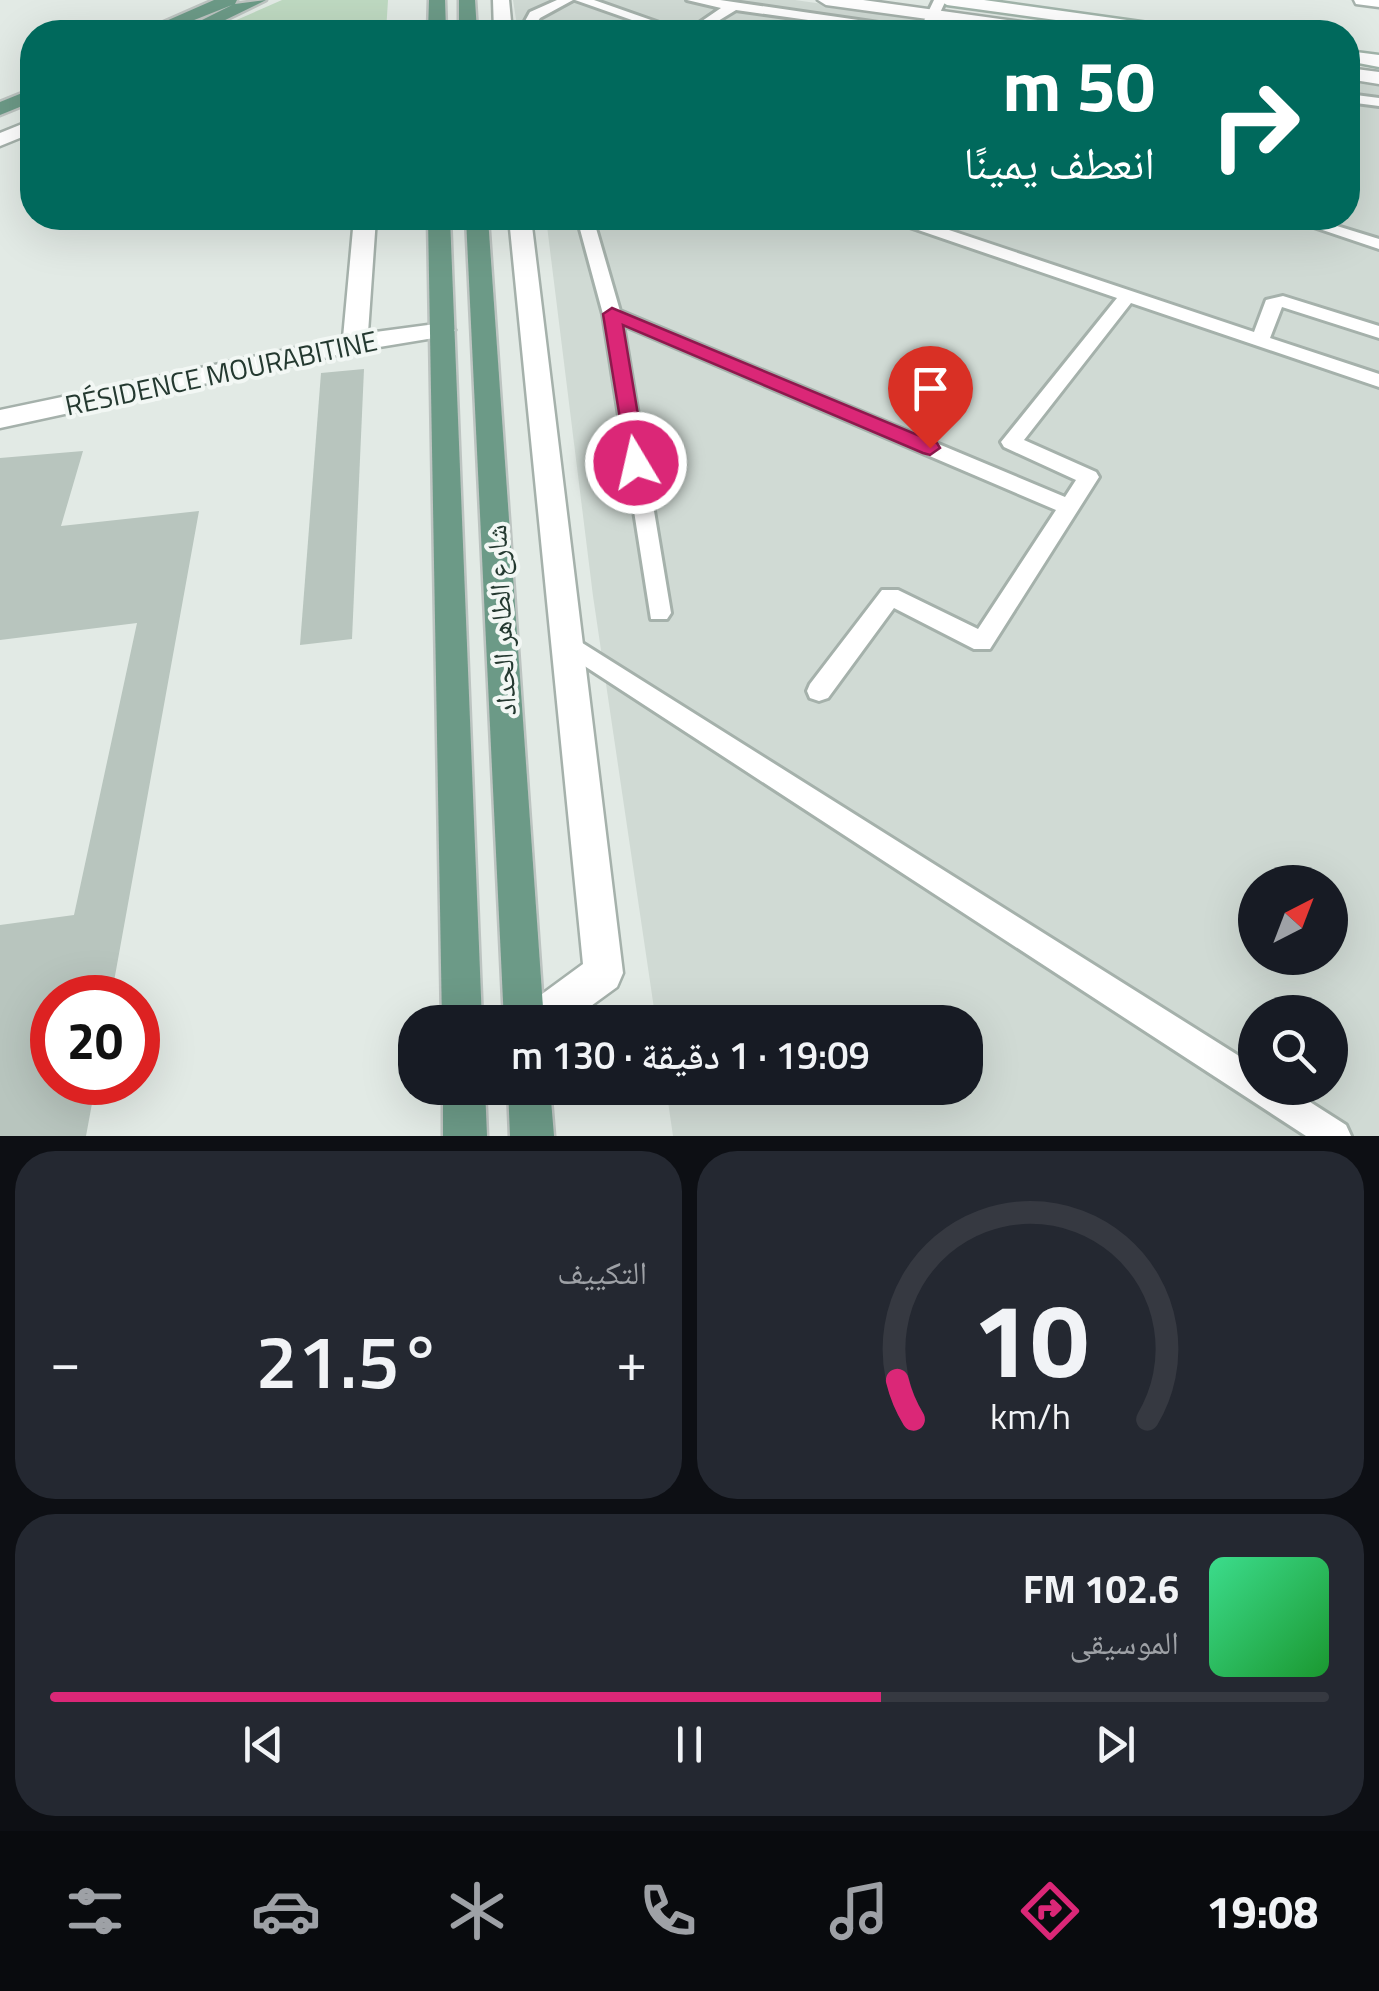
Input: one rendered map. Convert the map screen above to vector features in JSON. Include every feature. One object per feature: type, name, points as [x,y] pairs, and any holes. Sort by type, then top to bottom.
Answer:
[{"type":"main road","points":[[179,20],[228,0]]},
{"type":"main road","points":[[210,20],[258,0]]},
{"type":"main road","name":"شارع الطاهر الحداد","points":[[439,230],[462,1005]]},
{"type":"main road","name":"شارع الطاهر الحداد","points":[[479,230],[523,1005]]},
{"type":"main road","points":[[464,1105],[465,1136]]},
{"type":"main road","points":[[529,1105],[532,1136]]},
{"type":"street","points":[[826,0],[964,20]]},
{"type":"street","points":[[1362,0],[1379,2]]},
{"type":"street","points":[[933,16],[994,20]]},
{"type":"street","points":[[355,343],[365,230]]},
{"type":"street","points":[[521,230],[603,973],[560,1005]]},
{"type":"street","name":"RÉSIDENCE MOURABITINE","points":[[0,419],[355,343],[443,330]]},
{"type":"lane","points":[[532,20],[567,0]]},
{"type":"lane","points":[[581,0],[642,20]]},
{"type":"lane","points":[[693,0],[733,6],[933,16]]},
{"type":"lane","points":[[711,20],[733,6]]},
{"type":"lane","points":[[588,230],[612,314],[659,613]]},
{"type":"lane","points":[[933,230],[1379,381]]},
{"type":"lane","points":[[1333,230],[1379,244]]},
{"type":"lane","points":[[818,691],[890,596],[982,642],[1089,477],[1010,442],[1126,296]]},
{"type":"lane","points":[[1260,341],[1272,304],[1284,301],[1379,332]]},
{"type":"lane","points":[[612,314],[1071,508]]},
{"type":"lane","points":[[568,643],[1238,1073]]},
{"type":"lane","points":[[1288,1105],[1336,1136]]},
{"type":"shaded area","points":[[513,0],[795,0],[934,20],[516,20]]},
{"type":"shaded area","points":[[1360,83],[1379,86],[1379,1136],[673,1136],[668,1105],[983,1105],[983,1005],[653,1005],[593,596],[547,230],[1360,230]]},
{"type":"green space","points":[[282,0],[388,0],[387,20],[236,20]]},
{"type":"building","points":[[364,369],[352,639],[300,645],[321,373]]},
{"type":"building","points":[[83,451],[61,526],[199,511],[115,975],[30,975],[30,1105],[92,1105],[86,1136],[0,1136],[0,925],[74,915],[137,623],[0,640],[0,458]]},
{"type":"route","points":[[636,463],[612,314],[930,448]]}]
